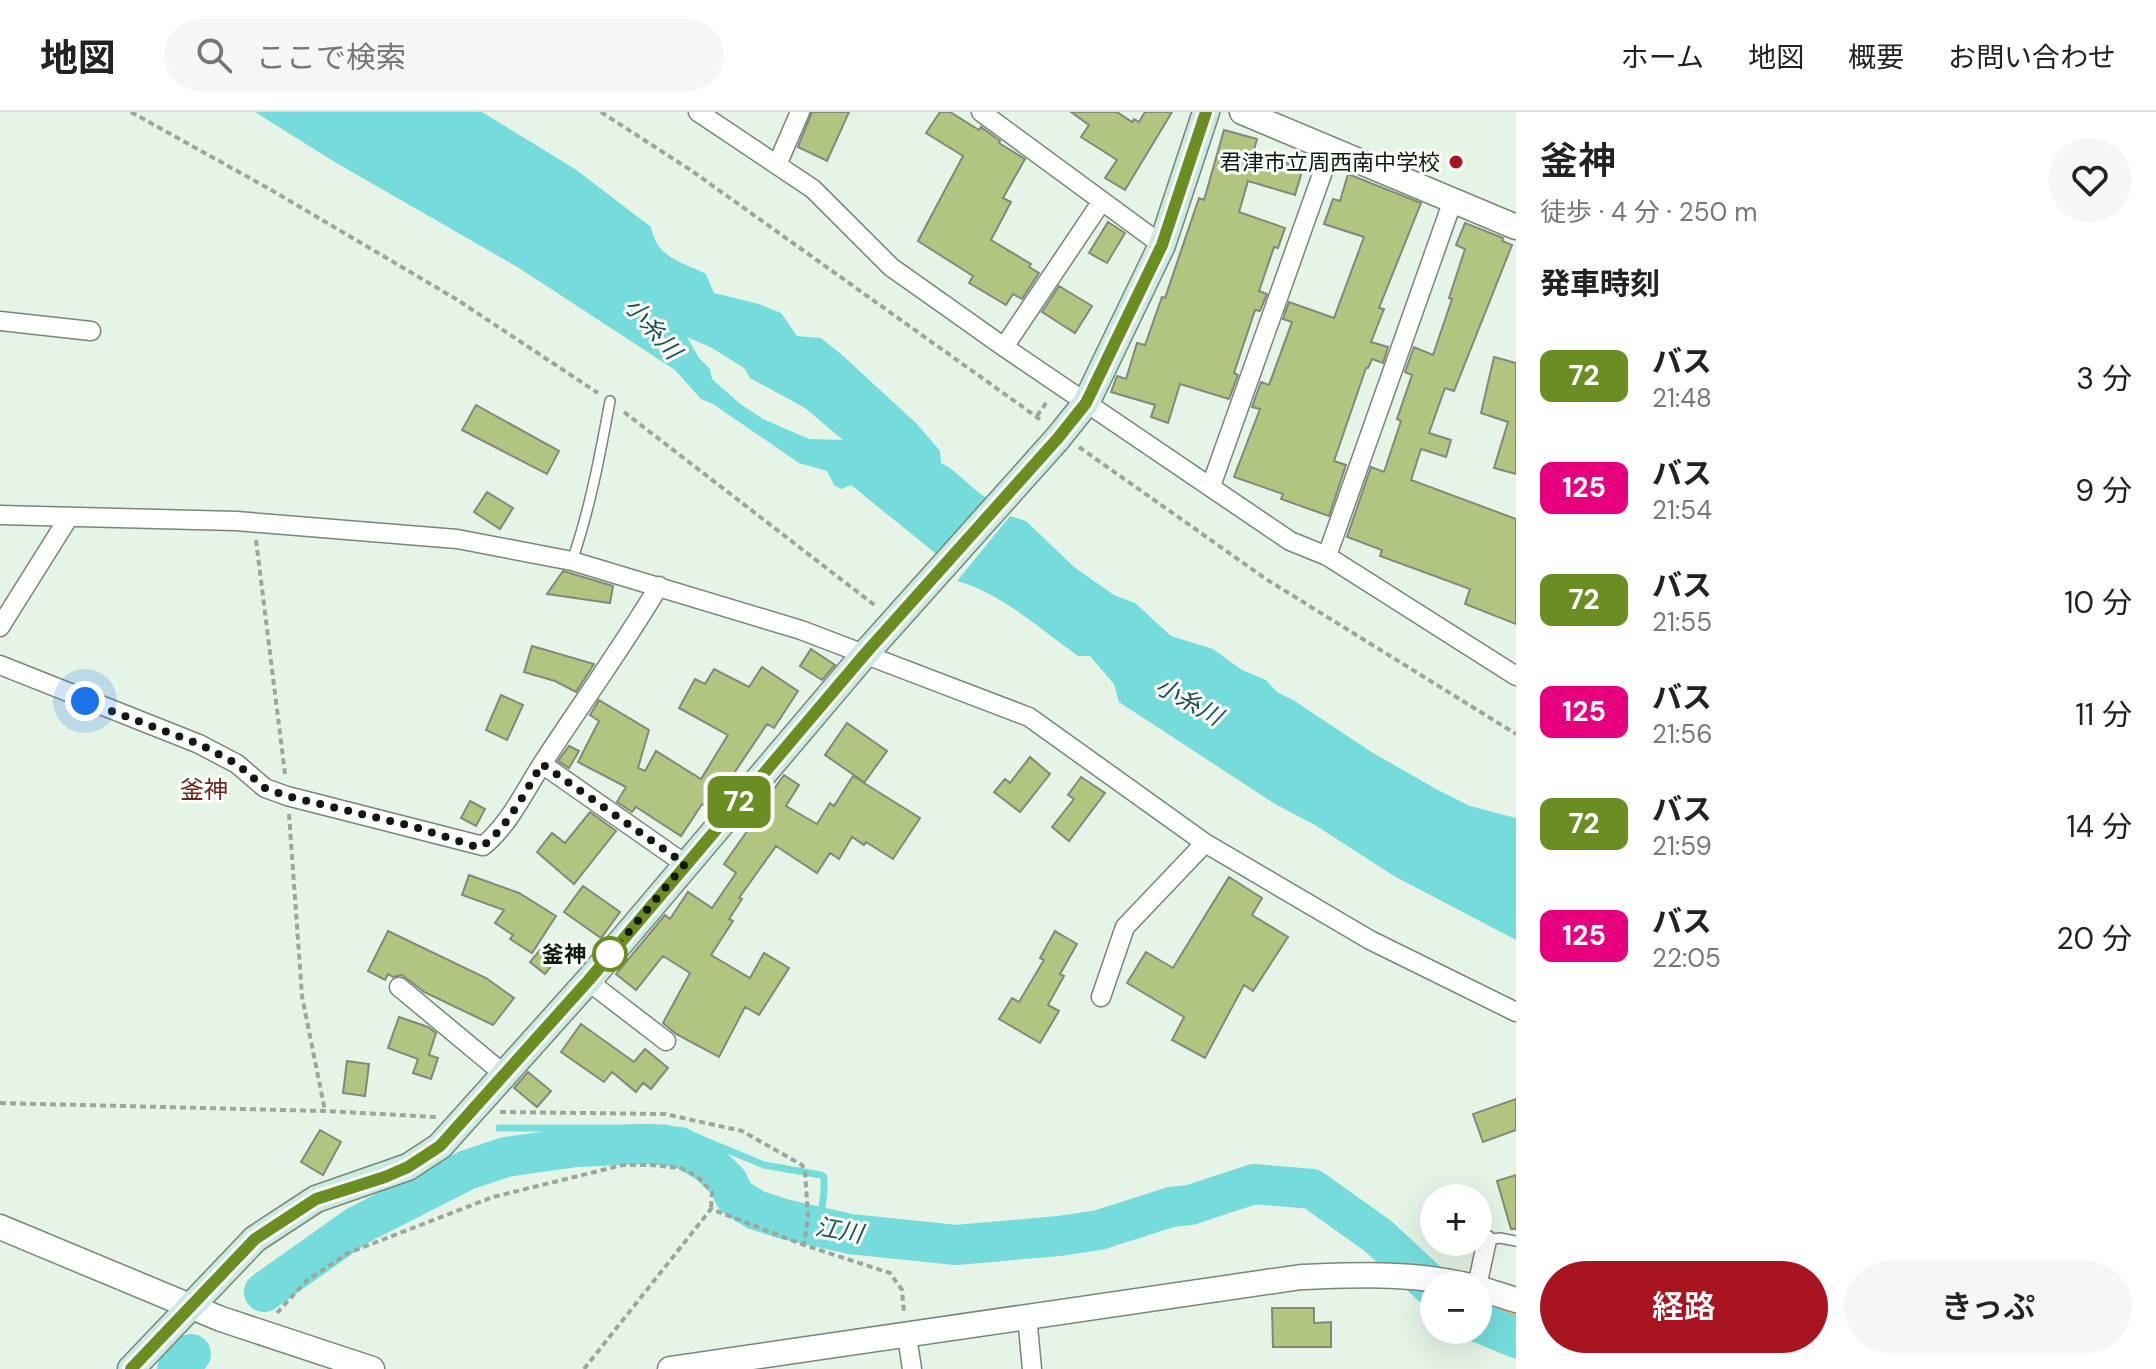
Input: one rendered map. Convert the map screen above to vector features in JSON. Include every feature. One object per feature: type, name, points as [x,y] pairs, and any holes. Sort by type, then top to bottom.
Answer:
[{"type":"main road","points":[[131,1369],[255,1239],[273,1225],[316,1199],[408,1167],[440,1146],[588,981],[864,655],[1056,433],[1086,403],[1162,245],[1206,112]]},
{"type":"street","points":[[698,112],[813,189],[891,267],[1004,347],[1290,541],[1327,556],[1516,676]]},
{"type":"street","points":[[777,165],[800,112]]},
{"type":"street","points":[[981,112],[1162,245]]},
{"type":"street","points":[[1242,112],[1516,227]]},
{"type":"street","points":[[1211,486],[1331,149]]},
{"type":"street","points":[[1327,556],[1453,200]]},
{"type":"street","points":[[1004,347],[1102,201]]},
{"type":"street","points":[[0,321],[91,331]]},
{"type":"street","points":[[0,515],[236,521],[457,539],[572,561],[801,630],[1029,717],[1205,843],[1370,940],[1516,1012]]},
{"type":"street","points":[[0,627],[69,517]]},
{"type":"street","points":[[0,665],[199,744],[237,764],[265,788],[483,846],[516,807],[659,586]]},
{"type":"street","points":[[542,764],[685,864]]},
{"type":"street","points":[[1101,997],[1125,927],[1205,843]]},
{"type":"street","points":[[588,981],[666,1041]]},
{"type":"street","points":[[399,987],[505,1075]]},
{"type":"street","points":[[0,1227],[189,1306],[372,1369]]},
{"type":"street","points":[[670,1369],[1301,1277],[1387,1276],[1420,1280]]},
{"type":"street","points":[[1492,1293],[1516,1300]]},
{"type":"street","points":[[1027,1316],[1032,1369]]},
{"type":"street","points":[[907,1336],[912,1369]]},
{"type":"lane","points":[[572,561],[597,473],[610,401]]},
{"type":"lane","points":[[1492,1239],[1516,1241]]},
{"type":"path","points":[[131,112],[456,299],[610,401],[896,621]]},
{"type":"path","points":[[601,112],[692,171],[1056,433],[1266,579],[1516,734]]},
{"type":"path","points":[[1037,417],[1054,392]]},
{"type":"path","points":[[0,1103],[325,1111],[467,1118]]},
{"type":"path","points":[[500,1112],[665,1114],[742,1131],[802,1165],[805,1170],[808,1218],[804,1245]]},
{"type":"path","points":[[264,1334],[289,1297],[348,1253],[493,1197],[623,1165],[680,1168],[697,1176],[712,1192],[711,1209],[584,1369]]},
{"type":"path","points":[[711,1209],[804,1245],[890,1273],[902,1290],[907,1336]]},
{"type":"shaded area","points":[[1507,1306],[1516,1309],[1516,1349],[1492,1344],[1492,1308]]},
{"type":"water","name":"小糸川","points":[[255,112],[482,112],[575,169],[651,227],[658,246],[679,262],[706,274],[714,293],[781,313],[797,336],[821,338],[917,424],[940,451],[941,463],[989,499],[940,557],[851,485],[841,489],[834,485],[827,471],[799,463],[701,399],[675,370],[519,268],[333,161]],"holes":[[[687,337],[744,368],[750,378],[805,408],[843,440],[809,439],[763,419],[739,403],[712,379],[710,369],[699,358]]]},
{"type":"water","name":"小糸川","points":[[1010,516],[1026,521],[1074,567],[1114,595],[1135,603],[1171,636],[1213,649],[1242,670],[1266,680],[1277,692],[1373,753],[1438,790],[1470,806],[1516,818],[1516,940],[1394,876],[1315,825],[1275,804],[1119,702],[1114,684],[1090,656],[1078,656],[1005,603],[957,581]]},
{"type":"building","points":[[812,112],[849,112],[827,161],[798,147]]},
{"type":"building","points":[[940,112],[950,112],[979,130],[981,127],[1025,159],[1003,198],[1011,202],[991,240],[1031,264],[1029,267],[1039,273],[1022,299],[1013,294],[1006,305],[969,283],[973,276],[918,241],[963,156],[926,133]]},
{"type":"building","points":[[1071,112],[1117,112],[1132,122],[1134,119],[1139,122],[1145,112],[1172,112],[1125,190],[1105,178],[1117,160],[1081,137],[1089,125]]},
{"type":"building","points":[[1224,130],[1257,139],[1253,153],[1303,168],[1295,195],[1248,181],[1239,212],[1285,228],[1278,248],[1274,247],[1259,291],[1267,294],[1260,311],[1255,310],[1234,373],[1238,375],[1229,399],[1180,384],[1168,423],[1151,417],[1155,405],[1111,392],[1117,376],[1126,379],[1137,343],[1145,345],[1162,297],[1165,298],[1199,198],[1204,200]]},
{"type":"building","points":[[1348,174],[1421,203],[1379,308],[1384,309],[1371,342],[1388,347],[1383,363],[1372,359],[1366,368],[1334,461],[1346,465],[1329,516],[1281,499],[1283,494],[1234,477],[1260,409],[1252,407],[1261,382],[1269,385],[1292,322],[1283,319],[1289,302],[1334,318],[1364,237],[1324,224],[1333,199],[1340,201]]},
{"type":"building","points":[[1108,222],[1125,233],[1107,263],[1089,253]]},
{"type":"building","points":[[1465,223],[1503,238],[1502,241],[1512,245],[1454,391],[1445,388],[1429,433],[1451,440],[1446,457],[1421,449],[1411,480],[1516,519],[1516,624],[1465,604],[1470,589],[1380,556],[1382,550],[1347,537],[1371,467],[1384,472],[1401,421],[1397,419],[1412,375],[1405,372],[1414,347],[1433,355],[1465,249],[1456,245]]},
{"type":"building","points":[[1059,286],[1092,306],[1075,333],[1042,312]]},
{"type":"building","points":[[1494,357],[1516,363],[1516,474],[1494,468],[1508,422],[1481,413]]},
{"type":"building","points":[[476,405],[559,451],[547,474],[462,430]]},
{"type":"building","points":[[487,492],[513,508],[500,529],[474,512]]},
{"type":"building","points":[[563,571],[613,586],[610,603],[547,594]]},
{"type":"building","points":[[532,646],[594,664],[576,692],[555,681],[524,672]]},
{"type":"building","points":[[811,649],[835,665],[822,680],[800,666]]},
{"type":"building","points":[[762,667],[798,691],[774,728],[767,724],[710,809],[702,804],[681,836],[636,807],[632,812],[617,802],[626,787],[578,762],[599,721],[590,715],[599,700],[649,730],[638,768],[645,771],[656,751],[701,779],[728,735],[679,708],[695,679],[705,684],[714,669],[749,687]]},
{"type":"building","points":[[501,695],[523,705],[507,740],[486,730]]},
{"type":"building","points":[[847,723],[887,751],[864,783],[920,818],[893,859],[852,837],[839,859],[830,853],[817,873],[776,846],[739,898],[742,899],[729,919],[733,921],[711,955],[750,978],[764,953],[789,968],[759,1015],[745,1007],[719,1057],[676,1034],[663,1023],[690,973],[663,956],[636,990],[616,974],[665,915],[670,919],[688,892],[712,908],[736,873],[724,864],[755,820],[751,817],[758,805],[784,775],[799,785],[786,806],[817,824],[830,803],[834,806],[853,776],[864,782],[825,755]]},
{"type":"building","points":[[569,746],[579,751],[569,768],[558,761]]},
{"type":"building","points":[[1030,757],[1050,774],[1020,812],[994,792],[1005,779],[1010,783]]},
{"type":"building","points":[[1081,777],[1105,793],[1069,841],[1052,827],[1074,799],[1068,795]]},
{"type":"building","points":[[470,801],[485,809],[476,826],[461,818]]},
{"type":"building","points":[[590,812],[616,831],[574,884],[537,852],[552,833],[565,843]]},
{"type":"building","points":[[469,875],[519,893],[556,916],[532,953],[510,939],[513,935],[495,923],[504,910],[462,895]]},
{"type":"building","points":[[1229,877],[1262,898],[1252,915],[1288,937],[1253,991],[1244,985],[1205,1058],[1172,1040],[1184,1017],[1127,983],[1146,952],[1173,968]]},
{"type":"building","points":[[583,886],[620,912],[601,938],[564,912]]},
{"type":"building","points":[[388,931],[486,978],[514,998],[493,1025],[424,992],[402,975],[393,977],[388,974],[385,980],[368,971]]},
{"type":"building","points":[[1055,931],[1077,944],[1060,974],[1064,976],[1048,1005],[1059,1011],[1040,1043],[999,1019],[1012,998],[1019,1002],[1044,960],[1040,958]]},
{"type":"building","points":[[544,945],[559,956],[545,974],[530,962]]},
{"type":"building","points":[[399,1017],[436,1033],[429,1055],[438,1058],[431,1079],[413,1073],[418,1059],[388,1048]]},
{"type":"building","points":[[581,1024],[634,1062],[645,1049],[668,1068],[651,1089],[643,1083],[636,1092],[612,1072],[604,1082],[561,1052]]},
{"type":"building","points":[[347,1061],[369,1064],[365,1096],[343,1093]]},
{"type":"building","points":[[528,1072],[551,1091],[537,1107],[514,1088]]},
{"type":"building","points":[[1516,1099],[1516,1130],[1483,1142],[1473,1114]]},
{"type":"building","points":[[320,1130],[341,1142],[323,1175],[301,1162]]},
{"type":"building","points":[[1516,1175],[1516,1229],[1511,1229],[1497,1181]]},
{"type":"building","points":[[1272,1308],[1314,1308],[1314,1323],[1331,1322],[1331,1347],[1273,1347]]},
{"type":"waterway","points":[[499,1128],[667,1128],[764,1165],[821,1175],[824,1177],[824,1193],[819,1228]]},
{"type":"waterway","name":"江川","points":[[264,1292],[357,1226],[467,1170],[506,1157],[576,1147],[646,1144],[680,1147],[693,1154],[728,1182],[735,1197],[756,1210],[850,1234],[956,1245],[1099,1230],[1254,1184],[1312,1189],[1378,1236],[1420,1275]]},
{"type":"waterway","name":"江川","points":[[1492,1328],[1516,1338]]},
{"type":"waterway","name":"江川","points":[[177,1369],[191,1354]]},
{"type":"bus line","name":"72","points":[[131,1369],[255,1239],[273,1225],[316,1199],[408,1167],[440,1146],[588,981],[864,655],[1058,438],[1086,403],[1162,245],[1206,112]]},
{"type":"place","name":"君津市立周西南中学校","points":[[1456,162]]},
{"type":"place","name":"釜神","points":[[610,954]]},
{"type":"district","name":"釜神","points":[[204,789]]},
{"type":"route","points":[[85,701],[199,744],[237,764],[265,788],[415,827],[474,846],[483,846],[490,840],[516,807],[542,764],[685,864],[608,957],[610,954]]}]
